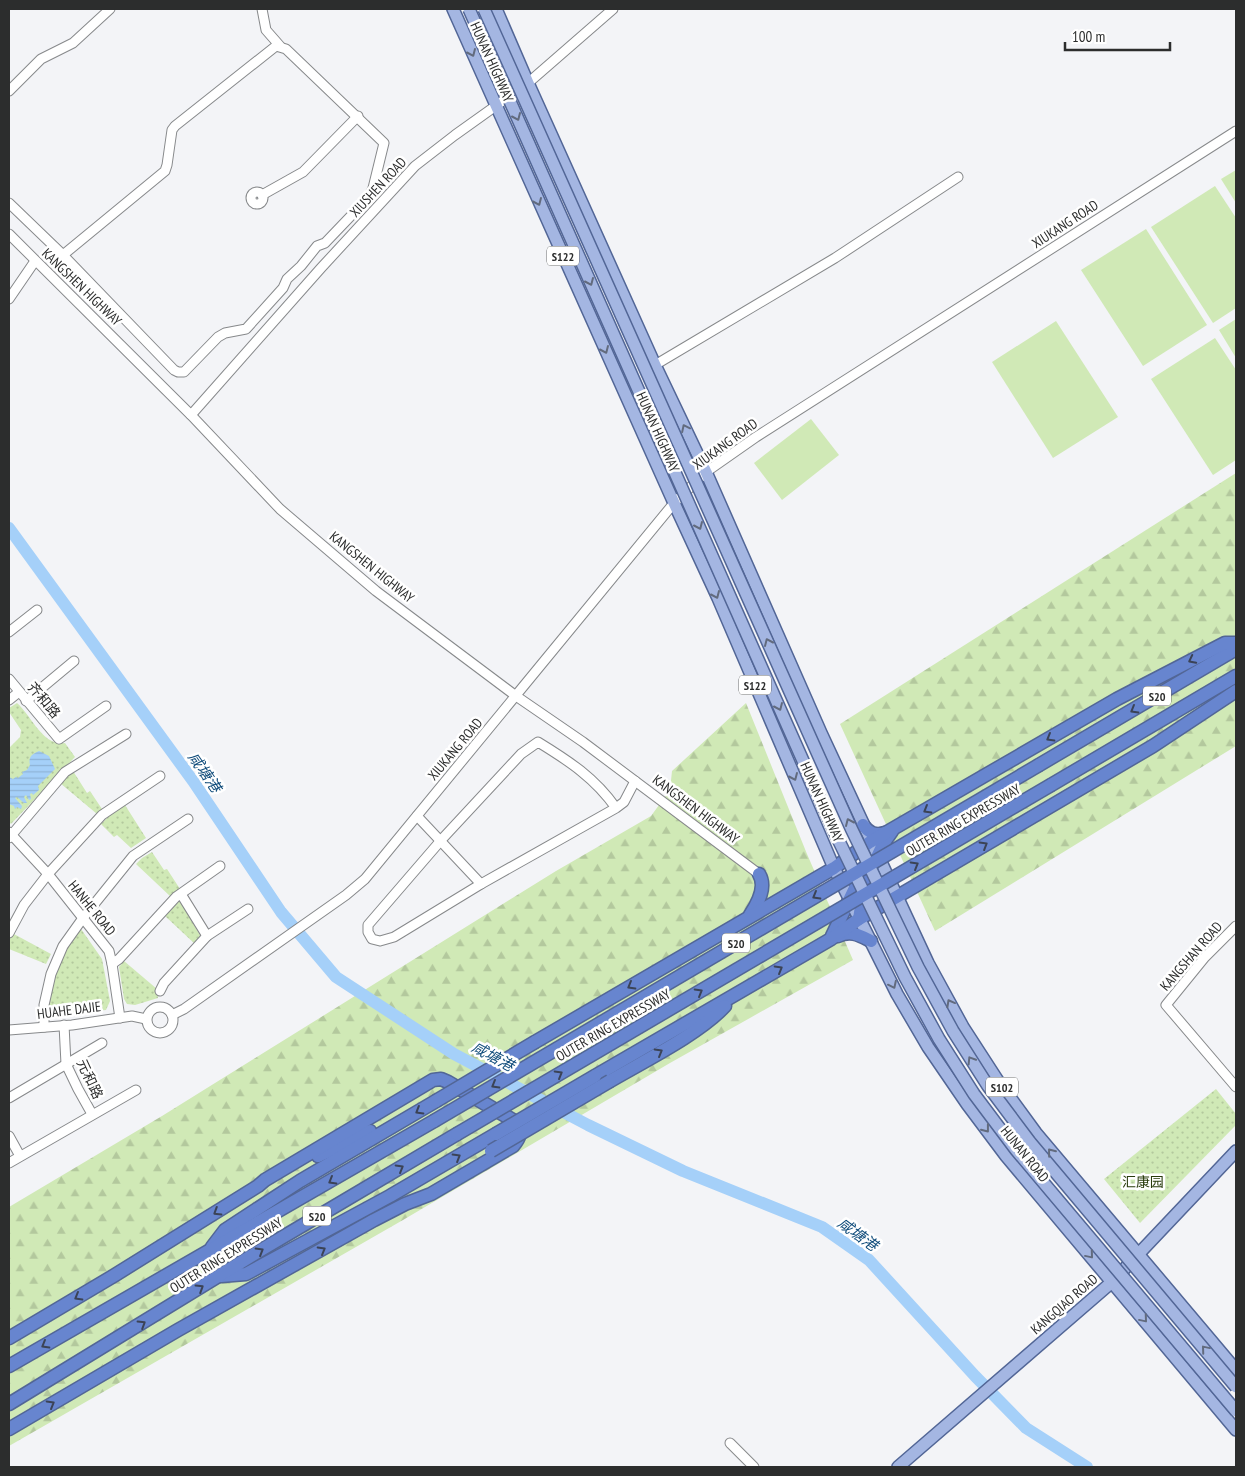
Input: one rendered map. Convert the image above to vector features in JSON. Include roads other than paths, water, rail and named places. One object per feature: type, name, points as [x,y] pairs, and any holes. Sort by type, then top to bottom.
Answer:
[{"type":"highway","points":[[209,1252],[225,1230],[300,1181],[834,868],[870,842],[1117,699],[1224,643],[1236,643]]},
{"type":"highway","name":"OUTER RING EXPRESSWAY","points":[[9,1366],[434,1121],[1236,650]]},
{"type":"highway","name":"OUTER RING EXPRESSWAY","points":[[9,1404],[457,1134],[1236,676]]},
{"type":"highway","points":[[219,1276],[246,1274],[369,1207],[496,1134],[831,939],[859,919],[1152,746],[1236,691]]},
{"type":"highway","points":[[863,825],[871,834],[876,835],[892,830]]},
{"type":"highway","points":[[859,919],[861,904],[885,839],[892,830]]},
{"type":"highway","points":[[831,939],[862,872],[870,842]]},
{"type":"highway","points":[[749,918],[756,906],[763,885],[759,874]]},
{"type":"highway","points":[[831,939],[843,934],[856,933],[871,941]]},
{"type":"highway","points":[[406,1204],[423,1191],[702,1025],[719,1013],[736,993]]},
{"type":"highway","points":[[9,1338],[433,1080],[441,1079],[448,1082],[516,1122],[520,1129],[519,1139],[513,1146],[431,1194],[406,1204],[178,1330],[9,1429]]},
{"type":"highway","points":[[258,1186],[379,1127],[401,1122]]},
{"type":"highway","points":[[369,1207],[423,1191]]},
{"type":"main road","name":"HUNAN HIGHWAY","points":[[453,9],[718,598],[834,868]]},
{"type":"main road","points":[[469,9],[836,835],[906,977],[939,1039],[974,1094],[1016,1150],[1236,1411]]},
{"type":"main road","points":[[484,9],[851,828],[918,967],[953,1031],[988,1086],[1030,1142],[1236,1387]]},
{"type":"main road","name":"HUNAN HIGHWAY","points":[[496,9],[655,365],[706,472],[870,842]]},
{"type":"main road","name":"HUNAN ROAD","points":[[870,842],[928,963],[963,1027],[998,1081],[1036,1133],[1236,1370]]},
{"type":"main road","name":"HUNAN ROAD","points":[[834,868],[897,994],[928,1047],[967,1104],[1006,1156],[1236,1430]]},
{"type":"main road","name":"KANGQIAO ROAD","points":[[898,1467],[1112,1282],[1236,1151]]},
{"type":"street","points":[[9,90],[41,59],[73,43],[110,9]]},
{"type":"street","points":[[9,203],[63,255],[174,370],[184,372],[218,337],[225,333],[246,329],[283,288],[287,279],[369,197],[374,188],[384,143],[358,116],[286,49],[280,46],[266,30],[262,9]]},
{"type":"street","name":"XIUSHEN ROAD","points":[[191,415],[321,268],[415,166],[455,134],[528,83],[613,9]]},
{"type":"street","points":[[63,255],[165,171],[172,130],[176,126],[268,51],[276,46],[280,46]]},
{"type":"street","points":[[262,195],[303,172],[358,116]]},
{"type":"street","name":"XIUKANG ROAD","points":[[172,1015],[365,880],[674,503],[706,472],[756,437],[1236,131]]},
{"type":"street","points":[[655,365],[835,258],[958,177]]},
{"type":"street","name":"KANGSHEN HIGHWAY","points":[[9,234],[191,415],[280,509],[376,590],[516,696],[583,742],[759,874]]},
{"type":"street","points":[[309,257],[321,268]]},
{"type":"street","points":[[9,299],[35,261]]},
{"type":"street","points":[[301,266],[313,277]]},
{"type":"street","points":[[9,632],[37,610]]},
{"type":"street","points":[[26,701],[74,662]]},
{"type":"street","name":"齐和路","points":[[9,679],[59,739],[106,706]]},
{"type":"street","points":[[9,700],[19,692]]},
{"type":"street","points":[[10,835],[65,772],[126,734]]},
{"type":"street","points":[[616,808],[604,791],[572,762],[538,742],[521,754],[441,841],[368,925],[368,932],[372,939],[380,941],[394,937],[481,884],[616,808],[624,802],[635,781]]},
{"type":"street","points":[[9,933],[24,905],[48,874],[102,815],[160,776]]},
{"type":"street","points":[[417,816],[481,884]]},
{"type":"street","points":[[44,1027],[44,1005],[51,974],[63,946],[133,856],[188,818]]},
{"type":"street","name":"HANHE ROAD","points":[[10,835],[48,874],[109,951],[120,1018]]},
{"type":"street","points":[[112,964],[119,959],[176,897],[220,866]]},
{"type":"street","points":[[181,894],[207,936]]},
{"type":"street","points":[[160,992],[164,983],[207,936],[248,909]]},
{"type":"street","name":"KANGSHAN ROAD","points":[[1236,926],[1205,957],[1166,1005],[1236,1087]]},
{"type":"street","points":[[158,1007],[169,1010],[172,1015],[171,1028],[161,1034],[156,1034],[150,1030],[146,1019],[150,1012],[158,1007]]},
{"type":"street","name":"HUAHE DAJIE","points":[[9,1030],[64,1026],[132,1016],[146,1019]]},
{"type":"street","name":"元和路","points":[[64,1026],[66,1064],[92,1114]]},
{"type":"street","points":[[9,1098],[102,1043]]},
{"type":"street","points":[[9,1163],[136,1090]]},
{"type":"street","points":[[9,1136],[20,1156]]},
{"type":"street","points":[[730,1443],[754,1467]]},
{"type":"water","points":[[39,751],[49,756],[55,769],[38,786],[39,790],[33,795],[32,793],[30,794],[31,799],[29,800],[26,795],[24,797],[27,803],[24,803],[17,797],[15,798],[22,806],[21,809],[17,807],[15,809],[14,806],[9,804],[9,777],[13,779],[18,778],[23,774],[22,772],[27,770],[30,765],[31,756]]},
{"type":"waterway","name":"咸塘港","points":[[9,528],[193,781],[281,912],[336,977],[454,1054],[588,1125],[683,1171],[822,1227],[869,1260],[975,1376],[1026,1428],[1087,1467]]},
{"type":"park label","name":"汇康园","points":[[1143,1182]]}]
